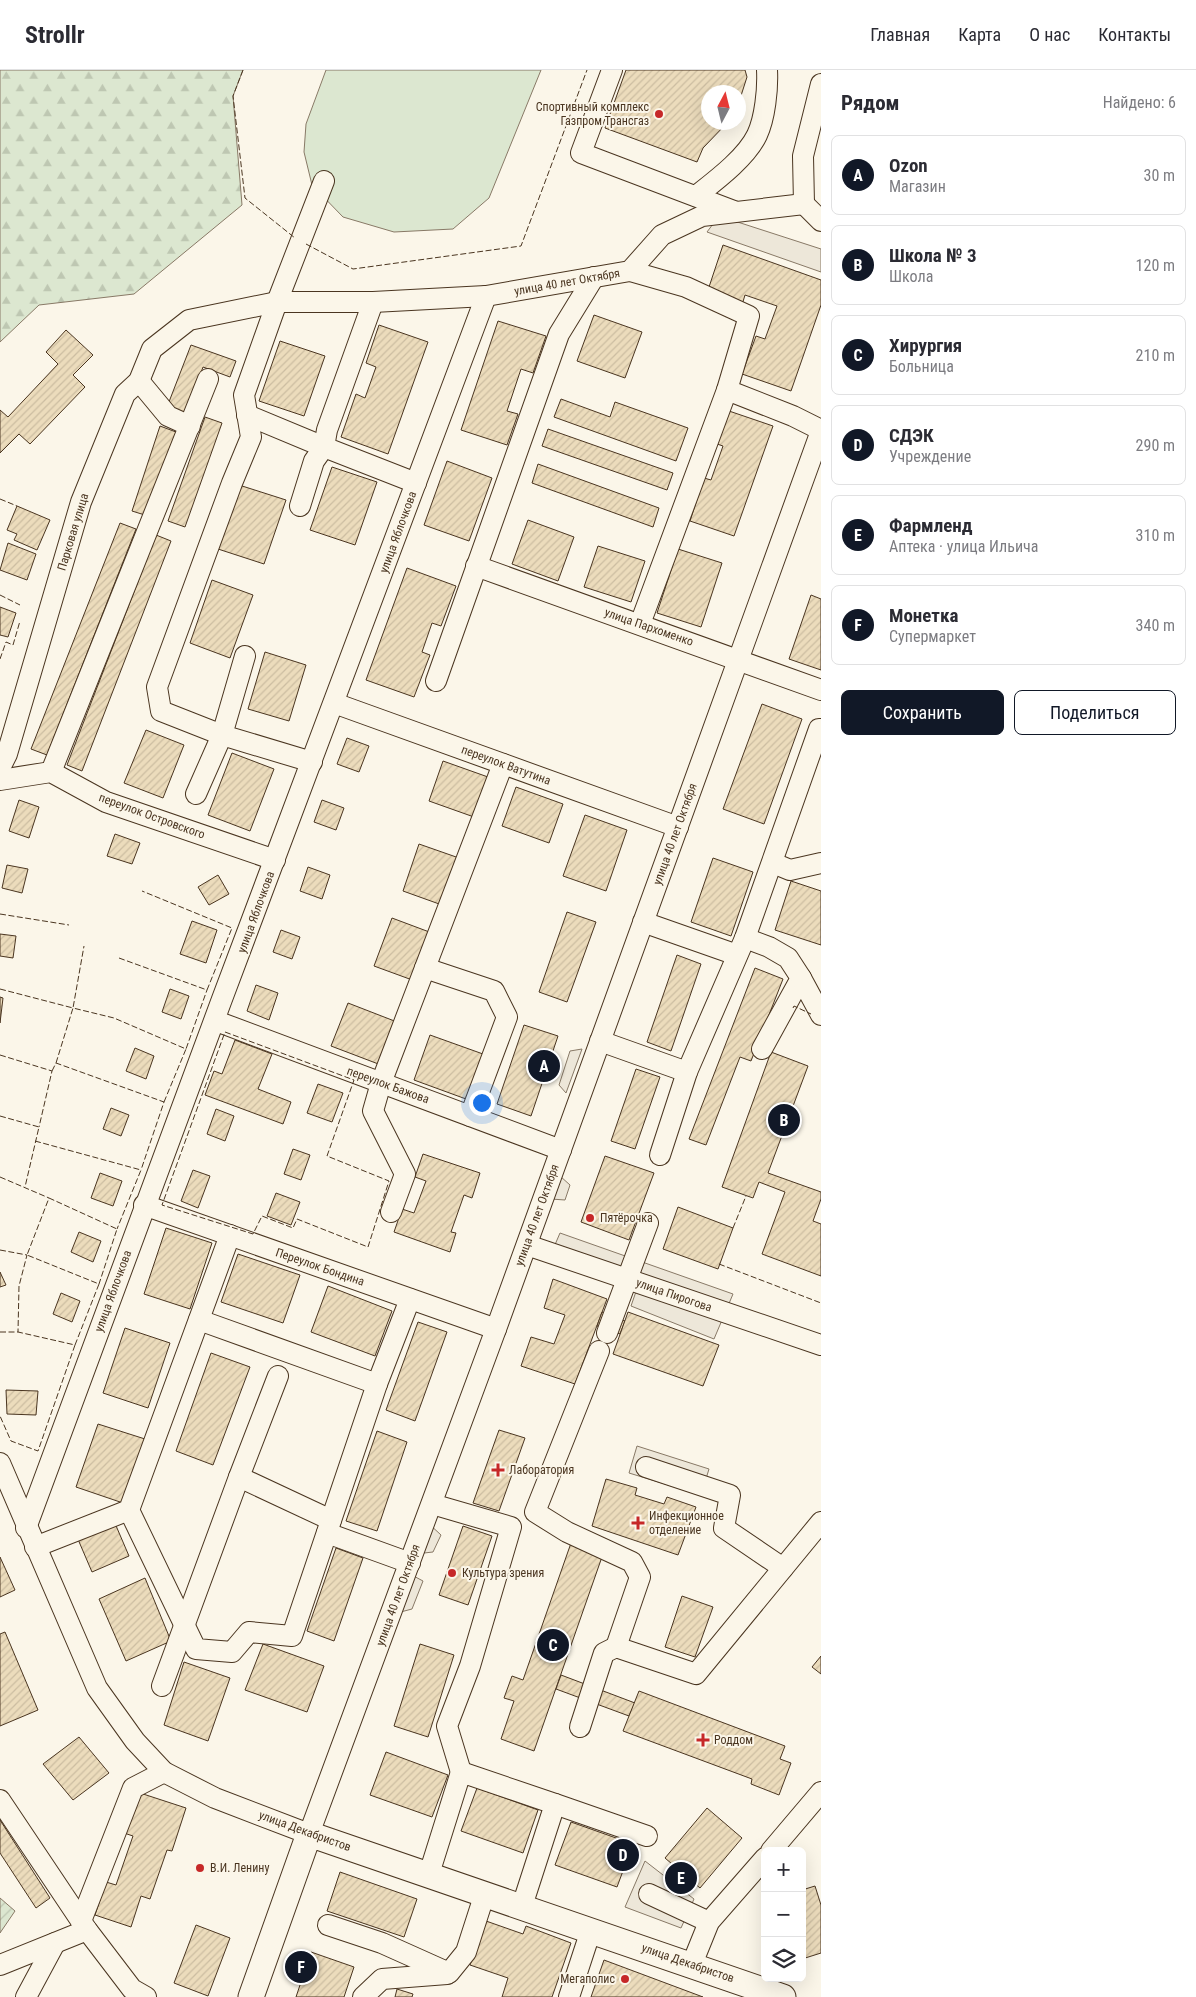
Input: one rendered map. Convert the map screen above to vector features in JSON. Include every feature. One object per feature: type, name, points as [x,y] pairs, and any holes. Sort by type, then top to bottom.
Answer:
[{"type":"main road","name":"улица Декабристов","points":[[309,1834],[692,1964],[772,1995]]},
{"type":"main road","name":"улица 40 лет Октября","points":[[251,1997],[309,1834]]},
{"type":"street","points":[[612,70],[581,153],[736,212]]},
{"type":"street","points":[[696,196],[728,172],[757,136],[768,89],[766,70]]},
{"type":"street","points":[[818,70],[821,77]]},
{"type":"street","points":[[821,84],[803,156],[804,204],[821,221]]},
{"type":"street","points":[[312,762],[222,734],[161,711],[157,687],[222,508],[251,437],[244,395],[276,302],[324,181]]},
{"type":"street","name":"улица 40 лет Октября","points":[[188,320],[276,302],[373,302],[486,296],[630,271],[662,235],[702,216],[804,204]]},
{"type":"street","points":[[630,271],[686,287],[749,316],[727,390],[640,624]]},
{"type":"street","points":[[436,681],[559,334],[594,277]]},
{"type":"street","name":"улица Яблочкова","points":[[26,1528],[144,1205],[216,1021],[486,296]]},
{"type":"street","points":[[300,506],[314,461],[324,447],[327,430],[373,302]]},
{"type":"street","name":"Парковая улица","points":[[0,768],[7,754],[81,502],[125,394],[140,381],[152,349],[188,320]]},
{"type":"street","points":[[0,780],[51,772],[208,379]]},
{"type":"street","points":[[140,381],[168,416],[190,426]]},
{"type":"street","points":[[727,390],[794,416],[821,430]]},
{"type":"street","points":[[247,415],[416,483]]},
{"type":"street","name":"улица 40 лет Октября","points":[[309,1834],[527,1245],[821,430]]},
{"type":"street","name":"улица Пархоменко","points":[[476,566],[821,690]]},
{"type":"street","points":[[196,794],[222,734],[245,656]]},
{"type":"street","name":"переулок Ватутина","points":[[334,703],[678,827]]},
{"type":"street","points":[[660,1155],[687,1072],[741,946],[820,726]]},
{"type":"street","points":[[391,1212],[405,1174],[373,1112],[381,1083],[503,764]]},
{"type":"street","name":"переулок Островского","points":[[51,772],[106,802],[276,860]]},
{"type":"street","points":[[772,863],[790,870],[821,863]]},
{"type":"street","points":[[643,922],[741,946],[769,947],[788,958],[821,1016]]},
{"type":"street","points":[[425,968],[494,991],[507,1017],[470,1116]]},
{"type":"street","points":[[762,1049],[801,978]]},
{"type":"street","name":"переулок Бажова","points":[[216,1021],[561,1150]]},
{"type":"street","points":[[600,1041],[687,1072]]},
{"type":"street","name":"Переулок Бондина","points":[[144,1205],[496,1330]]},
{"type":"street","points":[[580,1727],[604,1653],[616,1647],[640,1578],[632,1562],[567,1532],[535,1512],[648,1223]]},
{"type":"street","points":[[230,1235],[129,1510],[196,1649],[232,1652],[249,1632],[292,1636],[377,1384],[410,1299]]},
{"type":"street","name":"улица Пирогова","points":[[527,1245],[821,1345]]},
{"type":"street","points":[[199,1320],[377,1384]]},
{"type":"street","points":[[162,1686],[278,1376]]},
{"type":"street","name":"улица Декабристов","points":[[0,1463],[26,1528],[97,1688],[135,1741],[164,1772],[216,1798],[309,1834]]},
{"type":"street","points":[[646,1467],[730,1495],[724,1528],[784,1568]]},
{"type":"street","points":[[239,1477],[329,1526],[410,1563]]},
{"type":"street","points":[[429,1874],[461,1772],[447,1726],[470,1666],[511,1527],[432,1504]]},
{"type":"street","points":[[35,1547],[129,1510]]},
{"type":"street","points":[[616,1647],[696,1674],[821,1522]]},
{"type":"street","points":[[0,1965],[55,1943],[84,1926],[133,1788],[164,1772]]},
{"type":"street","points":[[461,1772],[647,1836]]},
{"type":"street","points":[[774,1847],[821,1792]]},
{"type":"street","points":[[0,1800],[84,1926],[132,1989],[145,1997]]},
{"type":"street","points":[[522,1906],[555,1804]]},
{"type":"street","points":[[692,1964],[709,1922],[761,1863]]},
{"type":"street","points":[[363,1997],[382,1979],[449,1973],[466,1952],[486,1894]]},
{"type":"street","points":[[649,1894],[709,1922]]},
{"type":"street","points":[[328,1925],[382,1943],[449,1973]]},
{"type":"street","points":[[569,1997],[591,1930]]},
{"type":"street","points":[[26,1997],[55,1943]]},
{"type":"green space","points":[[0,70],[243,70],[233,96],[242,205],[134,294],[39,305],[0,342]]},
{"type":"green space","points":[[326,70],[541,70],[489,198],[453,229],[394,232],[343,217],[312,185],[304,152],[306,124]]},
{"type":"green space","points":[[0,1898],[15,1911],[0,1933]]},
{"type":"shaded area","points":[[719,216],[821,249],[821,272],[707,232]]},
{"type":"shaded area","points":[[582,1049],[566,1093],[559,1085],[570,1051]]},
{"type":"shaded area","points":[[560,1176],[570,1185],[565,1200],[551,1199]]},
{"type":"shaded area","points":[[560,1233],[733,1294],[714,1339],[631,1306],[640,1280],[554,1247]]},
{"type":"shaded area","points":[[637,1446],[709,1469],[701,1495],[629,1473]]},
{"type":"shaded area","points":[[427,1522],[441,1535],[433,1552],[415,1554]]},
{"type":"shaded area","points":[[408,1573],[423,1581],[412,1609],[393,1614]]},
{"type":"shaded area","points":[[645,1861],[694,1899],[681,1928],[625,1907]]},
{"type":"building","name":"Спортивный комплекс Газпром Трансгаз","points":[[626,70],[745,70],[747,77],[744,85],[701,85],[701,130],[720,130],[703,148],[697,162],[605,128]]},
{"type":"building","points":[[723,245],[821,280],[821,305],[791,391],[742,374],[756,336],[765,339],[777,306],[745,295],[742,305],[707,293]]},
{"type":"building","points":[[594,315],[642,332],[625,378],[577,361]]},
{"type":"building","points":[[498,321],[546,336],[533,373],[521,369],[507,411],[518,414],[507,445],[461,430]]},
{"type":"building","points":[[379,325],[428,342],[388,454],[341,437],[356,394],[365,398],[376,367],[366,363]]},
{"type":"building","points":[[66,330],[93,355],[73,375],[85,387],[30,444],[19,434],[0,453],[0,410],[8,417],[58,364],[46,352]]},
{"type":"building","points":[[280,341],[325,356],[304,416],[259,401]]},
{"type":"building","points":[[191,345],[236,361],[230,377],[203,367],[186,414],[167,407]]},
{"type":"building","points":[[561,399],[610,417],[615,402],[688,428],[676,461],[554,417]]},
{"type":"building","points":[[729,411],[773,426],[734,536],[690,521],[704,478],[711,480],[723,446],[717,444]]},
{"type":"building","points":[[205,417],[222,423],[185,527],[168,521]]},
{"type":"building","points":[[160,426],[176,432],[148,516],[132,511]]},
{"type":"building","points":[[548,429],[673,473],[667,490],[542,446]]},
{"type":"building","points":[[447,461],[492,478],[469,541],[424,525]]},
{"type":"building","points":[[538,464],[659,508],[653,527],[532,483]]},
{"type":"building","points":[[332,467],[377,482],[355,545],[310,530]]},
{"type":"building","points":[[239,485],[286,500],[264,564],[218,549]]},
{"type":"building","points":[[17,506],[50,520],[37,550],[14,540],[17,534],[7,530]]},
{"type":"building","points":[[528,520],[574,537],[558,581],[512,564]]},
{"type":"building","points":[[120,523],[136,529],[47,755],[31,749]]},
{"type":"building","points":[[156,535],[171,541],[82,771],[67,765]]},
{"type":"building","points":[[8,543],[36,554],[27,580],[0,570]]},
{"type":"building","points":[[598,546],[645,561],[631,602],[584,587]]},
{"type":"building","points":[[678,549],[722,563],[701,627],[657,613]]},
{"type":"building","points":[[407,568],[456,586],[441,626],[432,623],[422,652],[430,655],[414,697],[366,680]]},
{"type":"building","points":[[212,580],[253,595],[230,658],[190,643]]},
{"type":"building","points":[[811,595],[821,599],[821,670],[789,659]]},
{"type":"building","points":[[0,607],[16,613],[8,637],[0,635]]},
{"type":"building","points":[[265,652],[306,665],[289,721],[248,709]]},
{"type":"building","points":[[762,704],[802,719],[764,824],[723,809]]},
{"type":"building","points":[[146,730],[184,745],[163,798],[124,783]]},
{"type":"building","points":[[347,738],[369,746],[359,772],[337,764]]},
{"type":"building","points":[[232,753],[274,769],[250,831],[208,815]]},
{"type":"building","points":[[443,761],[488,777],[474,817],[429,801]]},
{"type":"building","points":[[516,787],[563,804],[549,843],[502,826]]},
{"type":"building","points":[[19,800],[39,807],[29,838],[9,831]]},
{"type":"building","points":[[322,800],[344,808],[336,830],[314,822]]},
{"type":"building","points":[[585,815],[627,830],[606,891],[563,876]]},
{"type":"building","points":[[115,834],[140,843],[132,864],[107,856]]},
{"type":"building","points":[[419,844],[459,858],[442,905],[403,891]]},
{"type":"building","points":[[713,858],[753,872],[731,936],[691,922]]},
{"type":"building","points":[[7,865],[28,869],[22,893],[2,888]]},
{"type":"building","points":[[308,867],[330,875],[322,899],[300,891]]},
{"type":"building","points":[[218,875],[229,894],[209,905],[198,887]]},
{"type":"building","points":[[791,881],[821,891],[821,945],[775,930]]},
{"type":"building","points":[[567,912],[596,922],[567,1002],[539,992]]},
{"type":"building","points":[[392,918],[432,933],[415,981],[374,966]]},
{"type":"building","points":[[192,921],[217,930],[206,963],[180,954]]},
{"type":"building","points":[[281,930],[300,937],[292,959],[273,952]]},
{"type":"building","points":[[0,934],[16,936],[13,958],[0,956]]},
{"type":"building","points":[[677,955],[701,964],[671,1051],[647,1042]]},
{"type":"building","points":[[755,968],[783,979],[751,1061],[740,1057],[706,1145],[689,1139]]},
{"type":"building","points":[[256,985],[278,993],[269,1020],[247,1011]]},
{"type":"building","points":[[170,989],[189,996],[181,1019],[162,1012]]},
{"type":"building","points":[[0,997],[3,998],[0,1023]]},
{"type":"building","points":[[348,1003],[397,1022],[381,1065],[331,1046]]},
{"type":"building","points":[[524,1025],[558,1036],[531,1116],[497,1104]]},
{"type":"building","points":[[430,1035],[483,1054],[466,1099],[414,1080]]},
{"type":"building","points":[[235,1040],[272,1054],[258,1089],[291,1102],[283,1124],[205,1095],[214,1071],[222,1074]]},
{"type":"building","points":[[135,1048],[154,1056],[146,1079],[126,1071]]},
{"type":"building","points":[[771,1052],[808,1066],[768,1173],[821,1192],[821,1199],[813,1221],[821,1224],[821,1276],[762,1254],[785,1192],[759,1182],[753,1198],[722,1187]]},
{"type":"building","points":[[636,1069],[660,1077],[635,1149],[611,1141]]},
{"type":"building","points":[[318,1084],[343,1093],[332,1122],[307,1113]]},
{"type":"building","points":[[111,1108],[129,1115],[121,1136],[103,1129]]},
{"type":"building","points":[[216,1109],[234,1116],[225,1141],[207,1134]]},
{"type":"building","points":[[293,1149],[310,1155],[301,1180],[284,1174]]},
{"type":"building","points":[[423,1154],[480,1173],[472,1198],[464,1195],[451,1232],[456,1233],[450,1252],[394,1232],[402,1209],[414,1213],[426,1181],[415,1177]]},
{"type":"building","points":[[605,1156],[654,1173],[629,1240],[581,1222]]},
{"type":"building","points":[[193,1170],[210,1176],[198,1208],[181,1201]]},
{"type":"building","points":[[100,1173],[122,1181],[113,1206],[91,1198]]},
{"type":"building","points":[[276,1193],[300,1202],[291,1225],[267,1216]]},
{"type":"building","points":[[678,1207],[733,1228],[718,1269],[663,1249]]},
{"type":"building","points":[[166,1228],[212,1243],[190,1309],[144,1294]]},
{"type":"building","points":[[79,1232],[101,1241],[93,1262],[71,1252]]},
{"type":"building","points":[[238,1254],[300,1275],[283,1323],[221,1302]]},
{"type":"building","points":[[0,1272],[6,1285],[0,1287]]},
{"type":"building","points":[[553,1279],[607,1299],[575,1384],[521,1366],[531,1337],[554,1344],[565,1315],[544,1308]]},
{"type":"building","points":[[328,1286],[392,1311],[375,1356],[311,1332]]},
{"type":"building","points":[[61,1293],[80,1301],[72,1322],[53,1314]]},
{"type":"building","points":[[602,1312],[625,1321],[620,1334],[597,1326]]},
{"type":"building","points":[[628,1312],[719,1345],[703,1386],[613,1354]]},
{"type":"building","points":[[418,1322],[447,1332],[415,1421],[386,1410]]},
{"type":"building","points":[[125,1328],[170,1343],[148,1408],[103,1393]]},
{"type":"building","points":[[211,1353],[250,1367],[213,1465],[176,1451]]},
{"type":"building","points":[[6,1390],[38,1391],[36,1415],[7,1414]]},
{"type":"building","points":[[98,1424],[145,1439],[123,1503],[76,1487]]},
{"type":"building","points":[[499,1430],[525,1438],[499,1511],[473,1503]]},
{"type":"building","points":[[377,1431],[407,1442],[377,1531],[346,1521]]},
{"type":"building","points":[[606,1479],[637,1488],[635,1495],[664,1504],[667,1497],[696,1507],[678,1555],[592,1526]]},
{"type":"building","points":[[114,1521],[129,1556],[92,1572],[77,1537]]},
{"type":"building","points":[[463,1526],[492,1536],[468,1605],[439,1595]]},
{"type":"building","points":[[571,1543],[603,1554],[534,1751],[501,1739],[514,1701],[504,1698],[512,1676],[523,1680]]},
{"type":"building","points":[[336,1548],[363,1558],[334,1641],[307,1631]]},
{"type":"building","points":[[0,1557],[15,1590],[0,1597]]},
{"type":"building","points":[[145,1578],[171,1641],[126,1661],[99,1599]]},
{"type":"building","points":[[682,1596],[713,1607],[695,1657],[665,1647]]},
{"type":"building","points":[[5,1632],[38,1710],[0,1726],[0,1634]]},
{"type":"building","points":[[263,1644],[324,1666],[307,1712],[245,1690]]},
{"type":"building","points":[[420,1644],[454,1655],[428,1737],[394,1726]]},
{"type":"building","points":[[821,1656],[821,1674],[812,1667]]},
{"type":"building","points":[[184,1662],[230,1678],[208,1741],[164,1725]]},
{"type":"building","points":[[561,1675],[635,1703],[629,1716],[556,1689]]},
{"type":"building","points":[[639,1691],[785,1746],[780,1759],[791,1763],[779,1795],[751,1784],[752,1779],[623,1731]]},
{"type":"building","points":[[79,1737],[109,1773],[73,1800],[43,1764]]},
{"type":"building","points":[[386,1752],[448,1775],[432,1817],[370,1795]]},
{"type":"building","points":[[477,1788],[538,1810],[523,1853],[461,1831]]},
{"type":"building","points":[[134,1791],[186,1808],[172,1851],[167,1850],[150,1899],[141,1896],[131,1927],[95,1915],[106,1882],[116,1885],[133,1836],[121,1832]]},
{"type":"building","points":[[707,1808],[742,1838],[700,1888],[665,1858]]},
{"type":"building","points":[[0,1820],[50,1898],[36,1908],[0,1853]]},
{"type":"building","points":[[571,1822],[633,1844],[617,1887],[555,1865]]},
{"type":"building","points":[[340,1872],[417,1899],[404,1937],[327,1911]]},
{"type":"building","points":[[815,1886],[821,1905],[821,1953],[806,1958],[806,1892],[806,1889]]},
{"type":"building","points":[[486,1921],[523,1934],[526,1926],[571,1943],[552,1997],[502,1997],[508,1978],[470,1965]]},
{"type":"building","points":[[196,1925],[230,1938],[208,1996],[174,1983]]},
{"type":"building","points":[[311,1952],[354,1967],[344,1997],[296,1997]]},
{"type":"building","name":"Мегаполис","points":[[604,1960],[703,1997],[591,1997]]},
{"type":"building","points":[[397,1989],[413,1994],[412,1997],[395,1997]]},
{"type":"fence","points":[[243,70],[233,96],[245,198],[295,238]]},
{"type":"fence","points":[[306,244],[353,269],[521,246],[587,70]]},
{"type":"fence","points":[[0,499],[17,506]]},
{"type":"fence","points":[[0,595],[20,605]]},
{"type":"fence","points":[[0,659],[6,642],[13,645],[20,621]]},
{"type":"fence","points":[[119,958],[207,990],[232,928],[142,891]]},
{"type":"fence","points":[[0,914],[69,925]]},
{"type":"fence","points":[[0,989],[73,1008],[84,946]]},
{"type":"fence","points":[[56,1063],[73,1008],[114,1018],[186,1049],[207,990]]},
{"type":"fence","points":[[793,1008],[794,1006],[811,1014]]},
{"type":"fence","points":[[225,1032],[354,1080],[327,1156],[389,1181],[368,1247],[297,1219],[293,1228],[262,1216],[253,1234],[162,1205],[225,1032]]},
{"type":"fence","points":[[164,1102],[186,1049]]},
{"type":"fence","points":[[0,1055],[52,1071],[39,1127]]},
{"type":"fence","points":[[52,1071],[56,1063],[164,1102],[141,1170]]},
{"type":"fence","points":[[0,1116],[39,1127],[25,1187]]},
{"type":"fence","points":[[35,1141],[141,1170],[117,1229]]},
{"type":"fence","points":[[0,1177],[49,1198]]},
{"type":"fence","points":[[733,1228],[746,1196]]},
{"type":"fence","points":[[75,1345],[99,1284],[27,1255],[49,1198],[117,1229],[99,1284]]},
{"type":"fence","points":[[0,1250],[27,1255],[19,1286],[18,1332]]},
{"type":"fence","points":[[719,1264],[821,1303]]},
{"type":"fence","points":[[0,1332],[18,1332],[75,1345],[38,1451],[11,1441],[0,1416]]},
{"type":"place","name":"Спортивный комплекс Газпром Трансгаз","points":[[659,114]]},
{"type":"place","name":"Ozon","points":[[544,1066]]},
{"type":"place","name":"Школа № 3","points":[[784,1120]]},
{"type":"place","name":"Пятёрочка","points":[[590,1218]]},
{"type":"place","name":"Лаборатория","points":[[498,1470]]},
{"type":"place","name":"Инфекционное отделение","points":[[638,1523]]},
{"type":"place","name":"Культура зрения","points":[[452,1573]]},
{"type":"place","name":"Хирургия","points":[[553,1645]]},
{"type":"place","name":"Роддом","points":[[703,1740]]},
{"type":"place","name":"СДЭК","points":[[623,1855]]},
{"type":"place","name":"В.И. Ленину","points":[[200,1868]]},
{"type":"place","name":"Фармленд","points":[[681,1878]]},
{"type":"place","name":"Монетка","points":[[301,1967]]},
{"type":"place","name":"Мегаполис","points":[[625,1979]]}]
